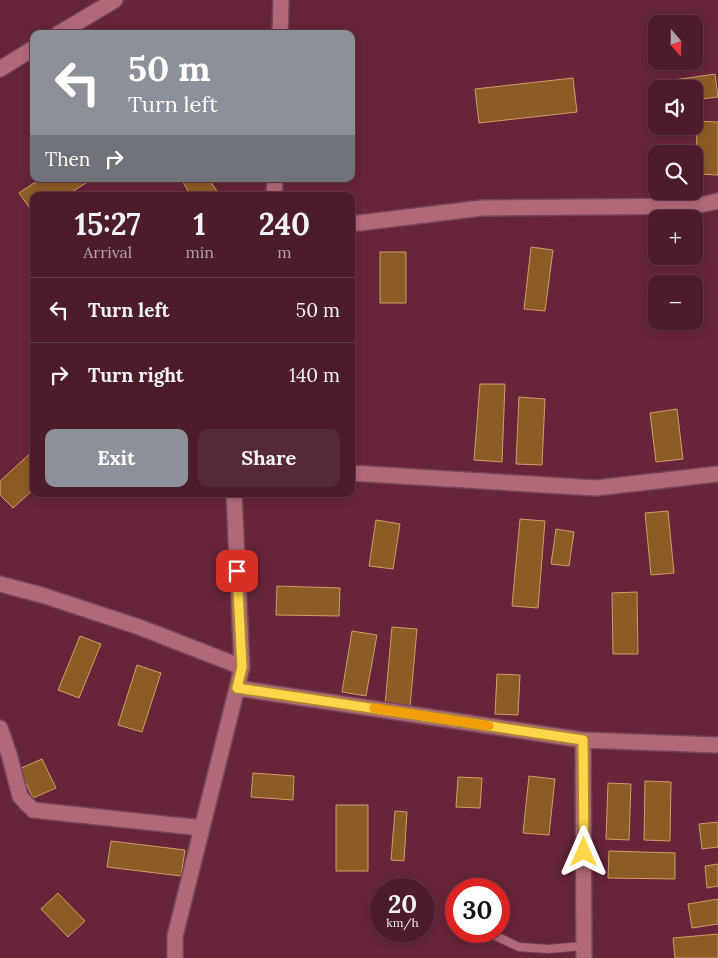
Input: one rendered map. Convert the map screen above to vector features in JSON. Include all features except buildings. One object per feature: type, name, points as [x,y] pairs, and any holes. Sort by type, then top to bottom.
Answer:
[{"type":"street","points":[[65,30],[115,0]]},
{"type":"street","points":[[280,30],[281,0]]},
{"type":"street","points":[[0,69],[30,50]]},
{"type":"street","points":[[355,224],[482,208],[695,206],[718,201]]},
{"type":"street","points":[[355,473],[596,488],[718,474]]},
{"type":"street","points":[[175,958],[175,936],[242,667],[234,497]]},
{"type":"street","points":[[0,584],[45,596],[139,627],[242,667]]},
{"type":"street","points":[[237,688],[583,740],[718,745]]},
{"type":"street","points":[[0,728],[20,796],[33,810],[202,828]]},
{"type":"street","points":[[583,740],[584,952]]},
{"type":"lane","points":[[510,943],[519,947],[584,952]]},
{"type":"slow traffic","points":[[374,708],[489,726]]},
{"type":"route","points":[[237,571],[242,667],[237,688],[583,740],[584,852]]}]
